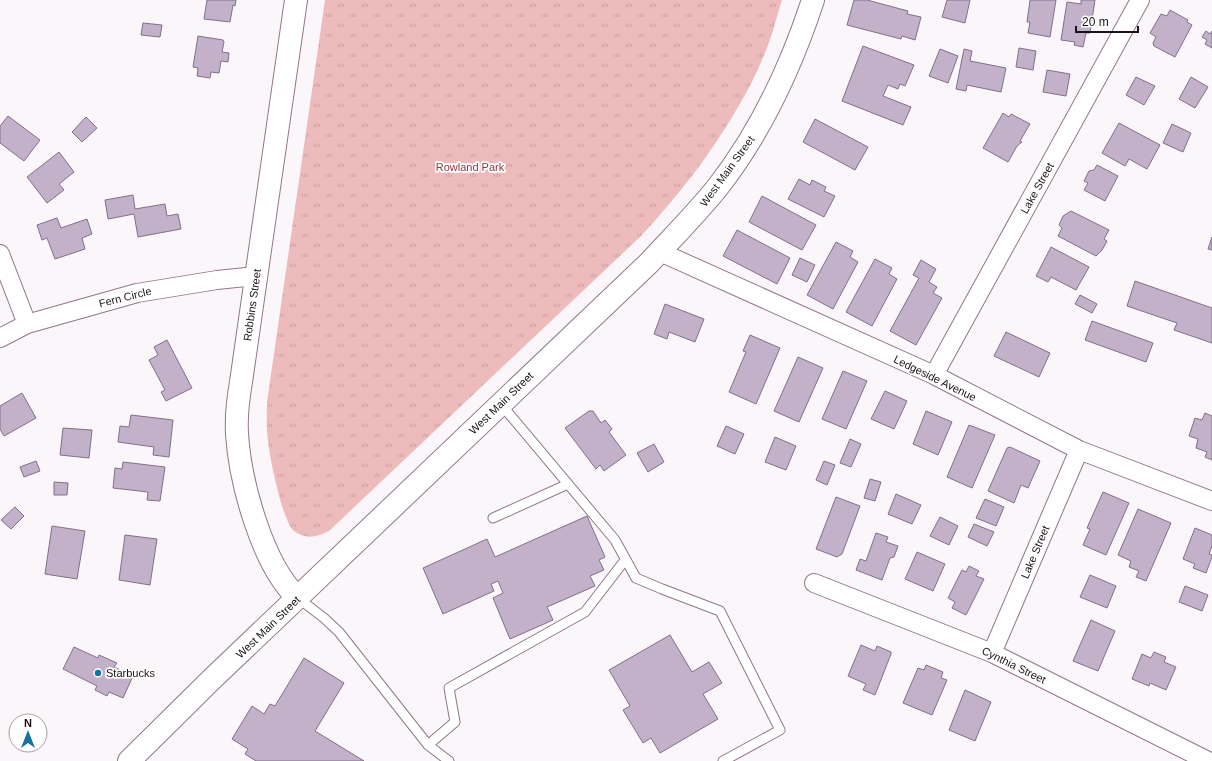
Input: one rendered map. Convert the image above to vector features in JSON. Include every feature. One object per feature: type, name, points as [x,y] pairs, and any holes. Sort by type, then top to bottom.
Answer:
[{"type":"main road","name":"Robbins Street","points":[[296,0],[237,410],[238,445],[245,486],[253,514],[263,541],[280,576],[289,589],[298,598]]},
{"type":"main road","name":"West Main Street","points":[[129,761],[660,252],[717,188],[753,137],[788,69],[813,0]]},
{"type":"street","name":"Lake Street","points":[[934,375],[1140,0]]},
{"type":"street","name":"Ledgeside Avenue","points":[[660,252],[934,375],[1079,450],[1212,501]]},
{"type":"street","points":[[0,254],[27,324]]},
{"type":"street","name":"Fern Circle","points":[[0,338],[27,324],[136,293],[217,280],[256,276]]},
{"type":"street","name":"Lake Street","points":[[992,653],[1079,450]]},
{"type":"street","name":"Cynthia Street","points":[[814,583],[992,653],[1208,761]]},
{"type":"lane","points":[[500,404],[614,540],[636,578],[720,611],[780,730],[723,761]]},
{"type":"lane","points":[[493,518],[568,484]]},
{"type":"lane","points":[[428,745],[455,722],[449,688],[585,612],[625,560]]},
{"type":"lane","points":[[298,598],[324,618],[339,632],[428,745],[448,761]]},
{"type":"green space","name":"Rowland Park","points":[[325,0],[782,0],[767,48],[742,101],[705,158],[655,221],[641,236],[329,531],[320,535],[307,537],[294,531],[285,516],[281,503],[269,448],[267,430],[267,402]]},
{"type":"building","points":[[207,0],[236,0],[235,6],[233,5],[230,22],[204,19]]},
{"type":"building","points":[[854,0],[867,0],[908,11],[907,14],[921,17],[915,40],[902,36],[901,39],[847,25]]},
{"type":"building","points":[[947,0],[970,0],[965,23],[942,17]]},
{"type":"building","points":[[1030,0],[1056,0],[1050,37],[1028,33],[1030,22],[1027,22]]},
{"type":"building","points":[[1081,0],[1095,0],[1090,33],[1086,33],[1083,47],[1074,45],[1075,42],[1061,40],[1067,2],[1081,4]]},
{"type":"building","points":[[1170,10],[1188,20],[1187,22],[1192,25],[1175,57],[1154,46],[1153,43],[1156,37],[1150,33],[1161,14],[1167,16]]},
{"type":"building","points":[[143,23],[162,25],[160,37],[141,35]]},
{"type":"building","points":[[1206,31],[1210,34],[1212,31],[1212,48],[1205,44],[1207,40],[1202,37]]},
{"type":"building","points":[[198,36],[223,40],[222,52],[229,53],[228,62],[221,61],[219,73],[211,72],[210,78],[197,76],[198,68],[193,67]]},
{"type":"building","points":[[863,46],[914,65],[905,86],[900,84],[898,89],[888,85],[883,96],[911,107],[903,125],[842,101]]},
{"type":"building","points":[[1019,48],[1036,51],[1033,70],[1016,67]]},
{"type":"building","points":[[940,49],[958,56],[948,83],[929,76]]},
{"type":"building","points":[[964,49],[972,51],[970,61],[1006,68],[1001,92],[967,85],[966,91],[956,89]]},
{"type":"building","points":[[1047,70],[1070,74],[1066,96],[1043,92]]},
{"type":"building","points":[[1136,77],[1155,86],[1144,105],[1126,95]]},
{"type":"building","points":[[1191,77],[1208,87],[1195,108],[1179,99]]},
{"type":"building","points":[[1003,113],[1009,117],[1011,114],[1030,124],[1020,141],[1022,142],[1017,146],[1008,162],[983,148]]},
{"type":"building","points":[[8,116],[40,140],[24,161],[0,143],[0,126]]},
{"type":"building","points":[[86,117],[97,128],[82,142],[72,132]]},
{"type":"building","points":[[815,119],[868,147],[855,170],[803,142]]},
{"type":"building","points":[[1119,123],[1160,145],[1147,169],[1129,159],[1125,166],[1102,153]]},
{"type":"building","points":[[1172,124],[1191,133],[1183,152],[1163,143]]},
{"type":"building","points":[[59,152],[74,172],[59,184],[64,190],[47,203],[27,177]]},
{"type":"building","points":[[1097,165],[1118,176],[1105,201],[1084,190],[1088,183],[1084,181],[1089,171],[1094,170]]},
{"type":"building","points":[[799,179],[810,185],[812,180],[826,187],[824,191],[835,196],[824,217],[788,199]]},
{"type":"building","points":[[133,195],[135,209],[165,204],[167,216],[178,214],[181,229],[138,237],[134,214],[108,219],[105,200]]},
{"type":"building","points":[[762,196],[816,225],[802,250],[749,222]]},
{"type":"building","points":[[1071,211],[1109,230],[1104,239],[1107,241],[1102,250],[1096,256],[1058,236],[1062,228],[1059,225],[1063,216]]},
{"type":"building","points":[[57,218],[61,228],[87,219],[92,234],[82,238],[85,249],[55,259],[47,238],[42,240],[37,225]]},
{"type":"building","points":[[737,230],[790,258],[777,284],[723,256]]},
{"type":"building","points":[[1212,237],[1212,250],[1208,249]]},
{"type":"building","points":[[836,242],[853,251],[850,257],[858,262],[833,309],[807,295]]},
{"type":"building","points":[[1051,247],[1089,267],[1076,290],[1051,277],[1048,282],[1036,276]]},
{"type":"building","points":[[800,258],[815,265],[807,282],[792,275]]},
{"type":"building","points":[[875,259],[892,268],[889,274],[897,279],[872,326],[846,312]]},
{"type":"building","points":[[921,260],[936,269],[929,282],[937,287],[933,293],[942,298],[916,345],[890,331],[919,278],[913,275]]},
{"type":"building","points":[[1135,281],[1212,308],[1212,343],[1174,330],[1177,323],[1127,306]]},
{"type":"building","points":[[1080,295],[1097,304],[1092,313],[1075,304]]},
{"type":"building","points":[[665,304],[704,319],[695,342],[669,332],[667,339],[654,334]]},
{"type":"building","points":[[1092,321],[1153,343],[1146,362],[1085,340]]},
{"type":"building","points":[[1006,332],[1050,353],[1039,377],[994,356]]},
{"type":"building","points":[[750,335],[780,348],[756,404],[729,392],[746,352],[743,351]]},
{"type":"building","points":[[167,340],[192,388],[166,401],[161,392],[165,390],[149,360],[158,355],[154,347]]},
{"type":"building","points":[[798,357],[823,368],[799,422],[774,411]]},
{"type":"building","points":[[843,371],[867,381],[846,429],[822,419]]},
{"type":"building","points":[[885,391],[907,401],[894,429],[871,419]]},
{"type":"building","points":[[22,393],[36,418],[4,436],[0,429],[0,406]]},
{"type":"building","points":[[589,411],[593,411],[601,423],[605,420],[612,429],[609,432],[626,455],[604,471],[600,465],[596,469],[565,428]]},
{"type":"building","points":[[926,411],[952,422],[938,455],[913,444]]},
{"type":"building","points":[[1205,413],[1212,416],[1212,460],[1205,457],[1207,452],[1196,448],[1198,439],[1189,436],[1195,418],[1202,420]]},
{"type":"building","points":[[131,415],[173,420],[169,457],[153,455],[154,447],[118,442],[120,426],[129,427]]},
{"type":"building","points":[[969,425],[995,435],[972,488],[947,477]]},
{"type":"building","points":[[726,426],[744,434],[735,454],[717,446]]},
{"type":"building","points":[[63,428],[92,430],[89,458],[60,455]]},
{"type":"building","points":[[775,437],[796,446],[786,470],[765,462]]},
{"type":"building","points":[[850,439],[861,444],[851,467],[840,463]]},
{"type":"building","points":[[654,444],[664,462],[648,472],[637,453]]},
{"type":"building","points":[[1010,447],[1040,461],[1028,488],[1021,485],[1014,503],[988,491],[1007,448]]},
{"type":"building","points":[[36,461],[40,471],[24,477],[20,467]]},
{"type":"building","points":[[824,461],[835,465],[827,485],[816,480]]},
{"type":"building","points":[[123,462],[165,467],[160,501],[147,500],[148,492],[113,488],[115,468],[122,469]]},
{"type":"building","points":[[870,479],[881,482],[875,501],[864,498]]},
{"type":"building","points":[[54,482],[68,483],[67,495],[54,495]]},
{"type":"building","points":[[1103,492],[1129,503],[1106,555],[1083,545],[1090,529],[1087,528]]},
{"type":"building","points":[[896,494],[921,505],[912,524],[888,514]]},
{"type":"building","points":[[836,497],[860,506],[842,554],[837,557],[816,549]]},
{"type":"building","points":[[985,499],[1004,507],[996,526],[976,518]]},
{"type":"building","points":[[15,507],[24,516],[11,529],[1,520]]},
{"type":"building","points":[[1138,509],[1171,523],[1146,581],[1136,577],[1139,571],[1129,567],[1131,561],[1118,555]]},
{"type":"building","points":[[587,516],[605,557],[599,560],[604,570],[590,576],[595,586],[547,607],[553,620],[510,639],[493,598],[503,593],[498,581],[491,584],[494,591],[443,614],[423,568],[487,539],[495,557]]},
{"type":"building","points":[[940,517],[958,526],[949,545],[930,536]]},
{"type":"building","points":[[974,524],[994,532],[987,546],[968,537]]},
{"type":"building","points":[[52,526],[85,531],[77,579],[45,574]]},
{"type":"building","points":[[1195,528],[1212,535],[1212,546],[1209,554],[1212,555],[1212,557],[1206,573],[1193,568],[1195,564],[1183,559]]},
{"type":"building","points":[[876,533],[888,537],[886,542],[898,546],[894,557],[890,558],[882,580],[856,570],[860,559],[866,561]]},
{"type":"building","points":[[125,535],[157,539],[150,585],[119,580]]},
{"type":"building","points":[[917,552],[945,564],[933,591],[905,579]]},
{"type":"building","points":[[969,566],[979,571],[976,576],[984,579],[966,615],[952,608],[955,602],[948,598],[962,570],[966,572]]},
{"type":"building","points":[[1090,575],[1116,586],[1107,608],[1080,597]]},
{"type":"building","points":[[1185,586],[1208,595],[1202,611],[1179,602]]},
{"type":"building","points":[[1091,620],[1115,631],[1098,671],[1073,661]]},
{"type":"building","points":[[670,635],[692,672],[709,662],[722,683],[703,694],[718,719],[660,753],[651,738],[643,743],[623,710],[630,706],[609,670]]},
{"type":"building","points":[[861,645],[875,651],[877,646],[891,652],[875,695],[863,690],[866,684],[848,676]]},
{"type":"building","name":"Starbucks","points":[[74,647],[98,658],[99,655],[117,663],[114,667],[133,676],[123,698],[109,692],[107,696],[95,690],[97,686],[63,669]]},
{"type":"building","points":[[1154,652],[1166,657],[1164,662],[1176,667],[1166,690],[1150,683],[1149,686],[1132,679],[1142,654],[1151,658]]},
{"type":"building","points":[[304,658],[344,683],[315,731],[364,761],[256,761],[245,754],[248,749],[232,739],[252,706],[264,714],[270,704],[275,706]]},
{"type":"building","points":[[926,665],[943,672],[941,678],[947,680],[932,715],[903,703],[918,668],[924,670]]},
{"type":"building","points":[[965,690],[991,702],[975,741],[949,730]]},
{"type":"place","name":"Starbucks","points":[[98,673]]}]
